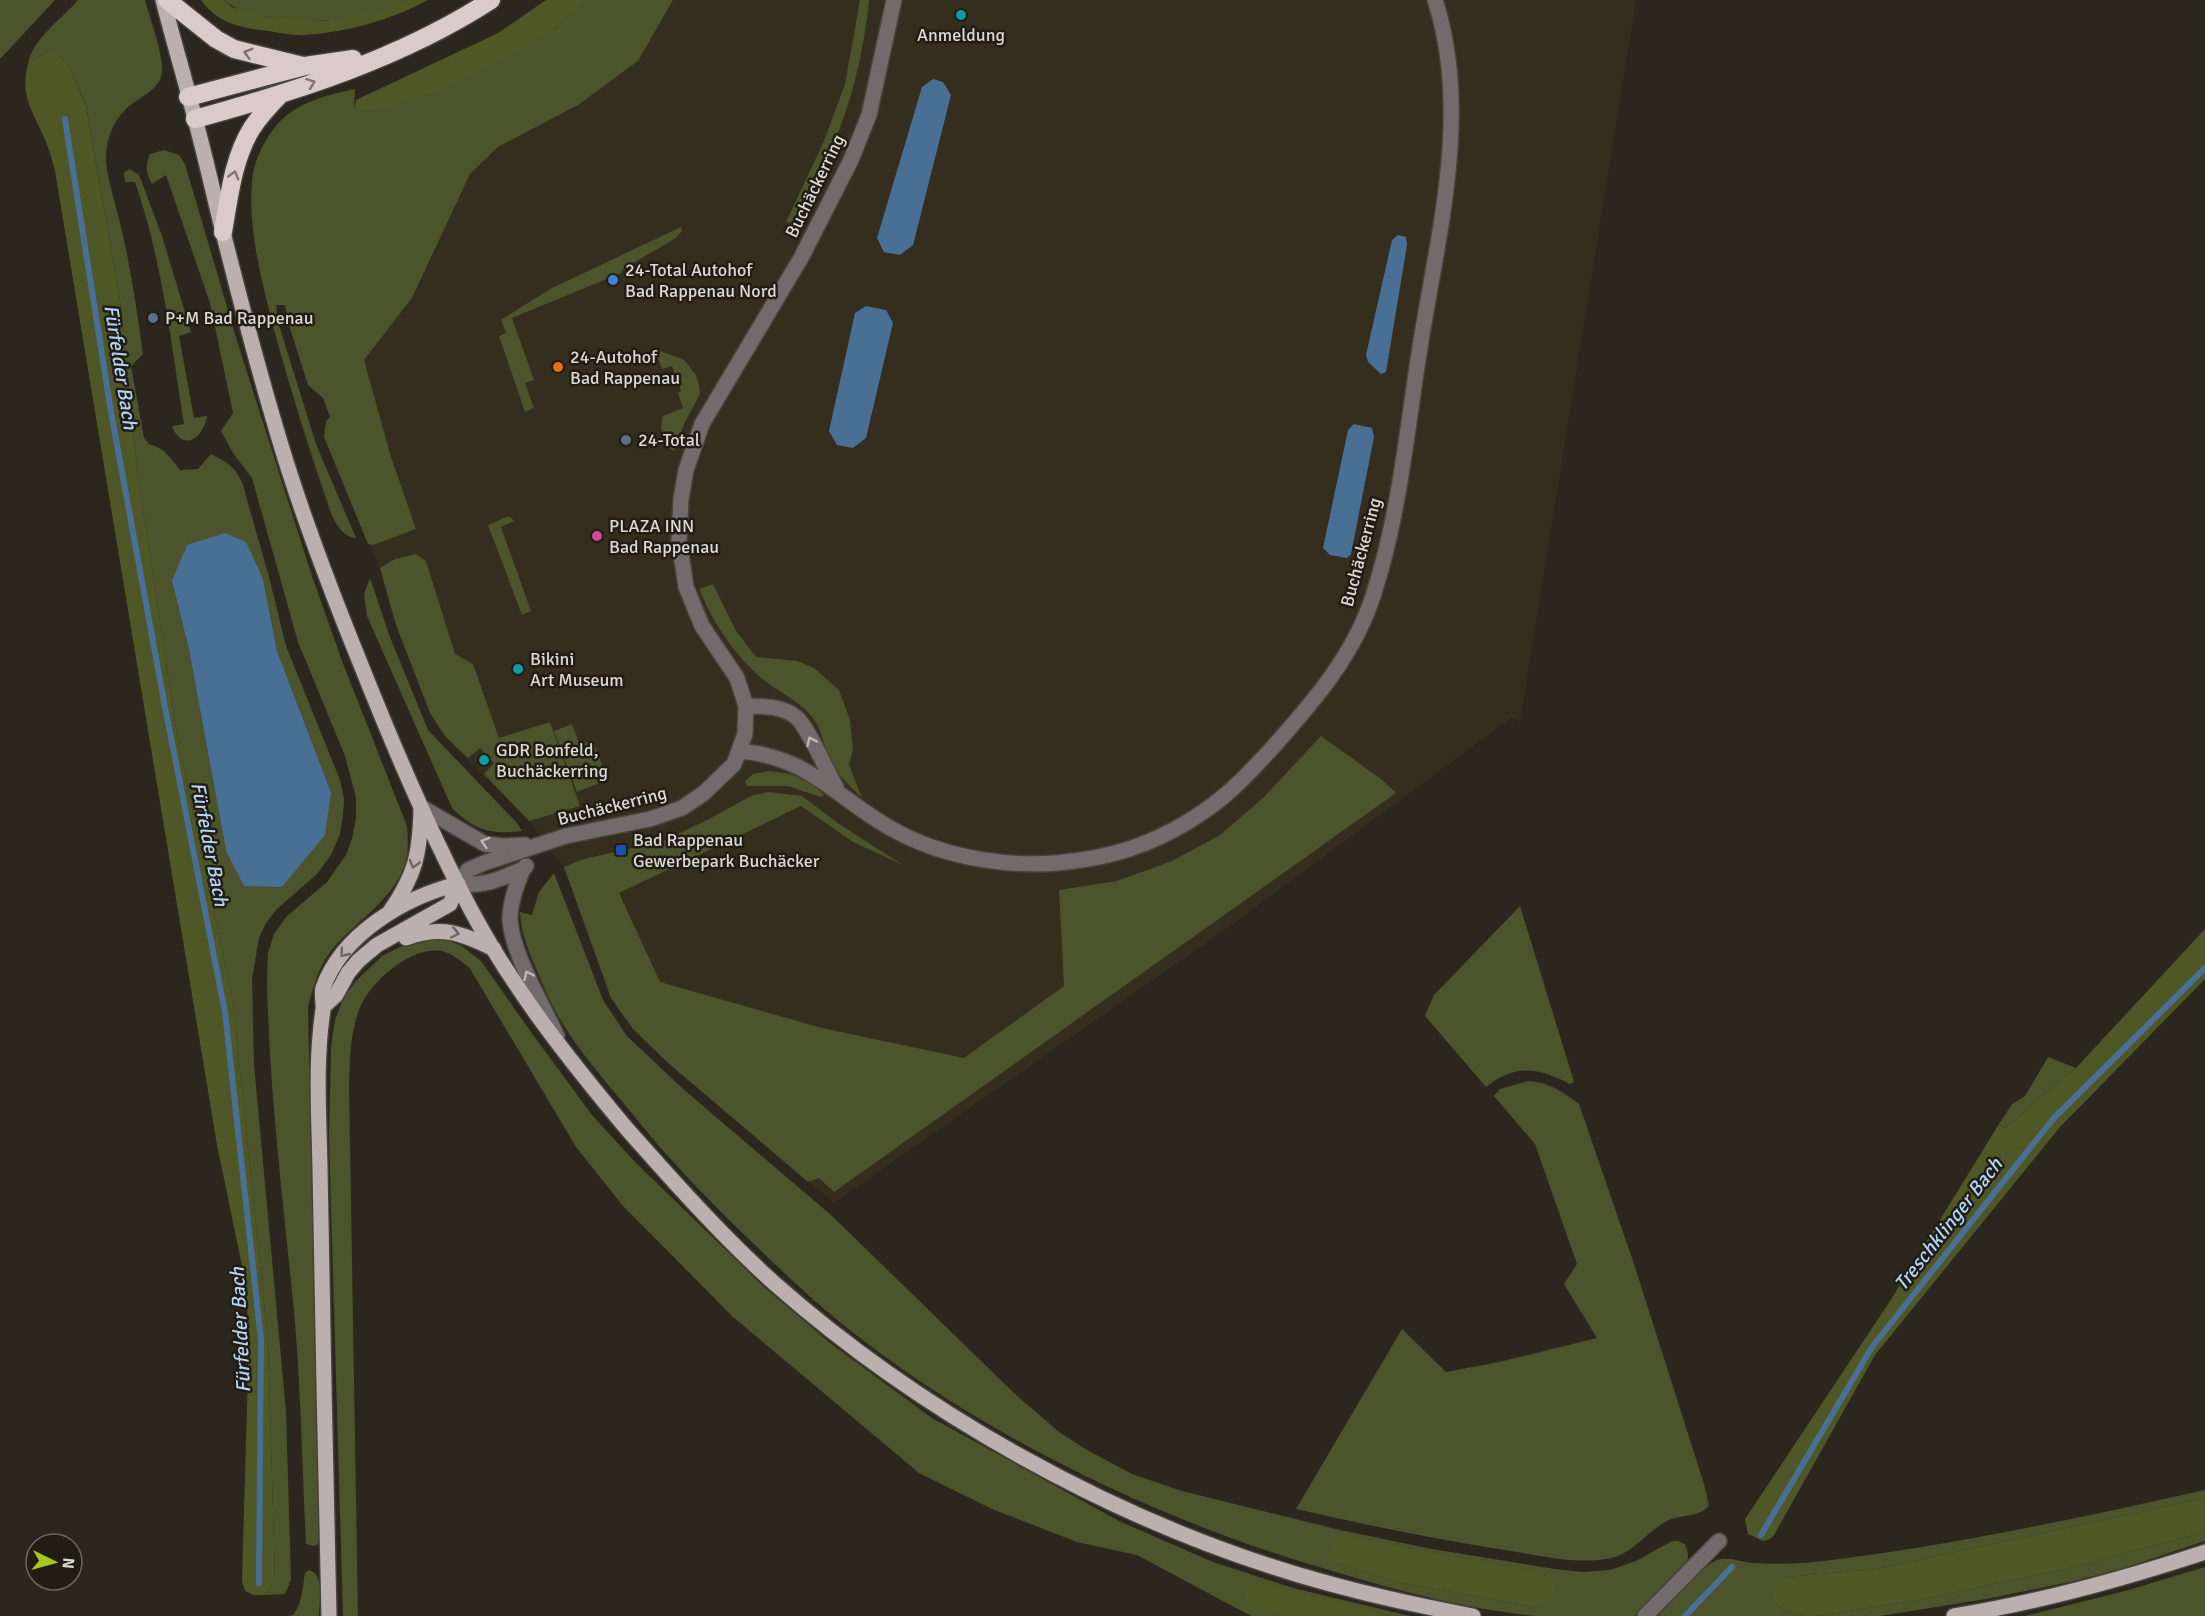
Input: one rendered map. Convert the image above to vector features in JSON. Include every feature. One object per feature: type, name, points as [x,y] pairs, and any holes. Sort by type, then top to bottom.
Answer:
[{"type":"highway","points":[[165,0],[216,39],[234,49],[305,66]]},
{"type":"highway","points":[[195,119],[279,96],[431,36],[491,0]]},
{"type":"highway","points":[[188,97],[305,66],[383,55]]},
{"type":"highway","points":[[223,232],[241,152],[251,130],[279,96]]},
{"type":"main road","points":[[165,0],[223,232],[285,457],[323,570],[386,729],[458,884],[494,949],[562,1047],[610,1108],[705,1217],[773,1282],[818,1319],[921,1395],[1064,1479],[1143,1517],[1217,1547],[1296,1574],[1373,1595],[1473,1616]]},
{"type":"main road","points":[[387,915],[400,897],[413,871],[420,843],[421,807]]},
{"type":"main road","points":[[329,1616],[319,1138],[319,1048],[324,1006],[322,990],[334,965],[354,940],[387,915],[435,890],[458,884]]},
{"type":"main road","points":[[336,995],[348,973],[358,961],[377,945],[450,904],[458,884]]},
{"type":"main road","points":[[324,1006],[375,955],[392,944],[423,932],[439,930],[468,936],[494,949]]},
{"type":"main road","points":[[1954,1616],[1987,1611],[2123,1579],[2205,1552]]},
{"type":"street","name":"Buchäckerring","points":[[458,884],[468,870],[566,836],[650,819],[682,808],[704,793],[734,764],[745,734],[746,706],[737,678],[702,626],[687,587],[679,542],[681,499],[686,470],[702,424],[801,258],[851,160],[869,115],[894,0]]},
{"type":"street","name":"Buchäckerring","points":[[740,751],[759,753],[798,765],[892,829],[928,846],[995,861],[1033,864],[1081,860],[1125,850],[1167,833],[1203,812],[1229,792],[1251,770],[1312,704],[1340,665],[1372,598],[1385,552],[1402,468],[1449,157],[1451,88],[1443,31],[1435,0]]},
{"type":"street","name":"Buchäckerring","points":[[746,706],[764,706],[782,710],[796,717],[807,731],[839,792]]},
{"type":"street","name":"Buchäckerring","points":[[421,807],[484,844],[543,845]]},
{"type":"street","name":"Buchäckerring","points":[[543,845],[523,869],[512,905],[511,925],[517,949],[562,1047]]},
{"type":"street","name":"Buchäckerring","points":[[458,884],[480,886],[523,869]]},
{"type":"street","points":[[1645,1616],[1719,1541]]},
{"type":"shaded area","points":[[673,0],[1636,0],[1520,722],[1511,718],[1233,924],[834,1203],[667,1062],[633,1029],[611,998],[564,867],[529,821],[443,735],[430,713],[396,625],[380,568],[342,480],[391,457],[364,360],[412,298],[470,174],[498,147],[578,105],[638,61]]},
{"type":"green space","points":[[0,0],[55,0],[0,59]]},
{"type":"green space","points":[[78,0],[145,0],[162,64],[161,78],[153,89],[130,105],[117,120],[109,136],[106,155],[109,181],[131,274],[143,354],[131,366],[144,438],[150,445],[163,451],[180,470],[198,469],[211,454],[235,470],[242,482],[286,646],[340,780],[344,799],[340,834],[331,855],[317,874],[276,910],[266,923],[259,938],[252,979],[254,1064],[286,1412],[291,1580],[285,1594],[266,1595],[275,1578],[268,1342],[233,1002],[177,736],[137,469],[120,301],[86,105],[69,66],[51,49],[28,64],[41,38]],"holes":[[[263,579],[277,651],[331,792],[226,851],[189,650],[172,581]]]},
{"type":"green space","points":[[201,0],[224,0],[232,7],[270,18],[325,21],[381,12],[406,0],[428,0],[369,24],[337,31],[301,35],[249,28],[231,23],[215,15]]},
{"type":"green space","points":[[224,0],[406,0],[384,11],[365,16],[300,21],[257,15],[238,9]]},
{"type":"green space","points":[[546,0],[587,0],[555,28],[508,57],[435,92],[375,109],[354,109],[356,100],[498,33]]},
{"type":"green space","points":[[587,0],[673,0],[638,61],[578,105],[498,147],[470,174],[412,298],[364,360],[391,457],[416,529],[373,545],[368,544],[324,437],[326,421],[330,417],[323,398],[308,385],[288,322],[285,305],[276,305],[279,325],[316,444],[356,538],[351,537],[341,529],[331,513],[294,399],[265,294],[254,238],[251,200],[254,168],[259,155],[268,136],[280,121],[309,102],[355,89],[354,109],[555,28]]},
{"type":"green space","points":[[860,0],[869,0],[867,19],[856,76],[846,112],[828,158],[795,223],[786,222],[824,141],[845,84]]},
{"type":"green space","points":[[51,49],[69,66],[86,106],[120,301],[137,469],[177,736],[233,1002],[268,1342],[275,1578],[266,1595],[254,1595],[245,1591],[242,1581],[249,1336],[245,1280],[217,1145],[55,171],[26,93],[28,64]]},
{"type":"green space","points":[[164,150],[179,155],[185,164],[238,344],[311,573],[342,661],[407,826],[407,857],[398,880],[381,902],[326,957],[319,971],[308,1007],[319,1538],[318,1544],[314,1546],[306,1544],[294,1311],[277,1145],[268,1021],[268,953],[274,934],[287,916],[327,882],[346,855],[356,818],[356,797],[345,756],[298,642],[252,478],[233,453],[221,431],[233,413],[210,303],[166,175],[152,184],[147,173],[150,154]]},
{"type":"green space","points":[[129,169],[138,174],[141,180],[162,236],[191,332],[179,336],[194,418],[207,416],[202,431],[187,441],[176,434],[172,426],[184,424],[170,332],[159,271],[144,211],[135,182],[125,182],[124,173]]},
{"type":"green space","points":[[681,227],[682,231],[676,238],[623,269],[621,273],[512,318],[534,380],[525,383],[534,408],[525,412],[499,336],[506,333],[501,320],[550,289]]},
{"type":"green space","points":[[655,349],[684,360],[696,375],[699,385],[700,394],[685,422],[674,451],[664,440],[661,431],[662,421],[663,416],[683,408],[678,393],[681,391],[672,366],[662,369]]},
{"type":"green space","points":[[509,516],[514,521],[501,527],[531,611],[522,615],[488,525]]},
{"type":"green space","points":[[416,554],[426,561],[455,654],[473,664],[499,738],[550,722],[580,806],[529,821],[484,774],[494,763],[480,748],[468,758],[445,736],[430,713],[396,625],[380,568],[395,559]]},
{"type":"green space","points":[[370,578],[390,637],[428,730],[522,831],[501,832],[484,829],[468,821],[452,808],[367,616],[364,594]]},
{"type":"green space","points":[[713,584],[736,631],[756,657],[797,661],[814,668],[839,690],[850,720],[853,749],[849,765],[862,798],[832,764],[818,726],[810,715],[754,672],[726,639],[699,589]]},
{"type":"green space","points":[[572,724],[580,745],[593,740],[603,768],[598,770],[602,782],[577,792],[554,731]]},
{"type":"green space","points":[[1321,736],[1381,779],[1396,793],[834,1192],[819,1178],[808,1182],[667,1062],[633,1029],[611,998],[564,867],[584,859],[663,841],[753,795],[769,792],[802,796],[842,826],[903,865],[853,842],[801,806],[619,893],[660,982],[822,1028],[964,1058],[1064,986],[1059,890],[1117,881],[1172,861],[1220,835],[1263,798]]},
{"type":"green space","points":[[768,771],[798,777],[824,795],[821,797],[788,786],[747,786],[745,781],[753,774]]},
{"type":"green space","points":[[554,873],[603,1000],[627,1036],[682,1088],[831,1215],[1014,1393],[1059,1432],[1087,1450],[1132,1474],[1182,1491],[1340,1530],[1432,1549],[1583,1572],[1610,1570],[1636,1561],[1672,1541],[1678,1541],[1685,1544],[1687,1562],[1635,1616],[1537,1616],[1462,1605],[1339,1573],[1273,1553],[1207,1529],[1142,1502],[1016,1440],[955,1404],[842,1324],[797,1285],[738,1228],[659,1146],[583,1053],[558,1016],[549,998],[527,946],[520,912],[532,915],[539,892]],"holes":[[[1335,1562],[1535,1607],[1397,1582]]]},
{"type":"green space","points":[[1520,906],[1574,1082],[1570,1084],[1548,1074],[1528,1070],[1507,1074],[1486,1087],[1425,1016],[1434,995]]},
{"type":"green space","points":[[2205,929],[2205,979],[2060,1127],[1875,1355],[1774,1535],[1763,1541],[1748,1534],[1745,1519],[1890,1301],[1999,1124],[2005,1128],[2076,1068]]},
{"type":"green space","points":[[418,938],[438,938],[449,941],[462,946],[481,961],[592,1115],[635,1162],[764,1287],[830,1343],[932,1418],[1119,1521],[1213,1562],[1293,1588],[1410,1616],[1390,1616],[1368,1611],[1247,1600],[1278,1616],[1251,1616],[1137,1555],[1077,1542],[992,1509],[919,1473],[733,1317],[623,1206],[576,1147],[469,967],[449,954],[429,951],[404,960],[381,978],[359,1010],[352,1037],[349,1084],[358,1616],[343,1616],[329,1138],[331,1046],[335,1020],[343,999],[355,982],[382,956]]},
{"type":"green space","points":[[2048,1057],[2076,1068],[2005,1128],[1999,1124],[2012,1104],[2025,1096]]},
{"type":"green space","points":[[1528,1081],[1555,1088],[1579,1104],[1634,1264],[1709,1506],[1695,1514],[1667,1521],[1622,1554],[1603,1560],[1590,1561],[1457,1542],[1296,1509],[1402,1329],[1446,1372],[1499,1362],[1597,1338],[1564,1284],[1577,1264],[1535,1144],[1494,1096],[1500,1089]]},
{"type":"green space","points":[[2205,1490],[2205,1498],[1877,1569],[1786,1577],[1774,1605],[1805,1616],[1658,1616],[1686,1585],[1710,1564],[1721,1559],[1774,1564],[1885,1553],[2023,1529]]},
{"type":"green space","points":[[2205,1498],[2205,1532],[2065,1569],[1919,1600],[1816,1616],[1805,1616],[1774,1605],[1772,1597],[1786,1577],[1877,1569]]},
{"type":"green space","points":[[2205,1532],[2205,1541],[2121,1569],[2070,1582],[1986,1599],[1880,1616],[1816,1616],[1919,1600],[2065,1569]]},
{"type":"green space","points":[[1336,1535],[1542,1574],[1556,1582],[1552,1599],[1535,1607],[1397,1582],[1335,1562],[1328,1554],[1329,1545]]},
{"type":"green space","points":[[2205,1567],[2205,1616],[2025,1616],[2125,1591]]},
{"type":"green space","points":[[309,1570],[314,1573],[319,1583],[319,1616],[288,1616],[293,1615],[299,1605],[305,1573]]},
{"type":"green space","points":[[1259,1583],[1390,1616],[1278,1616],[1247,1601],[1243,1587]]},
{"type":"water","points":[[933,79],[943,82],[951,95],[913,245],[900,255],[884,252],[877,238],[922,87]]},
{"type":"water","points":[[1398,235],[1406,237],[1407,245],[1386,372],[1381,374],[1368,362],[1366,355],[1392,240]]},
{"type":"water","points":[[866,306],[886,310],[893,323],[866,438],[853,448],[837,445],[829,431],[855,313]]},
{"type":"water","points":[[1354,424],[1372,428],[1374,437],[1351,554],[1347,558],[1330,555],[1323,548],[1348,430]]},
{"type":"water","points":[[225,533],[246,542],[263,579],[277,651],[331,792],[325,835],[282,887],[244,886],[226,851],[189,650],[172,581],[187,545]]},
{"type":"waterway","name":"Fürfelder Bach","points":[[65,119],[111,412],[165,707],[225,1012],[261,1340],[259,1583]]},
{"type":"waterway","name":"Treschklinger Bach","points":[[1761,1535],[1872,1347],[2053,1119],[2205,968]]},
{"type":"waterway","name":"Treschklinger Bach","points":[[1685,1616],[1732,1567]]},
{"type":"place","name":"Anmeldung","points":[[961,15]]},
{"type":"place","name":"24-Total Autohof Bad Rappenau Nord","points":[[613,280]]},
{"type":"place","name":"P+M Bad Rappenau","points":[[153,318]]},
{"type":"place","name":"24-Autohof Bad Rappenau","points":[[558,367]]},
{"type":"place","name":"24-Total","points":[[626,440]]},
{"type":"place","name":"PLAZA INN Bad Rappenau","points":[[597,536]]},
{"type":"place","name":"Bikini Art Museum","points":[[518,669]]},
{"type":"place","name":"GDR Bonfeld, Buchäckerring","points":[[484,760]]},
{"type":"place","name":"Bad Rappenau Gewerbepark Buchäcker","points":[[621,850]]}]
